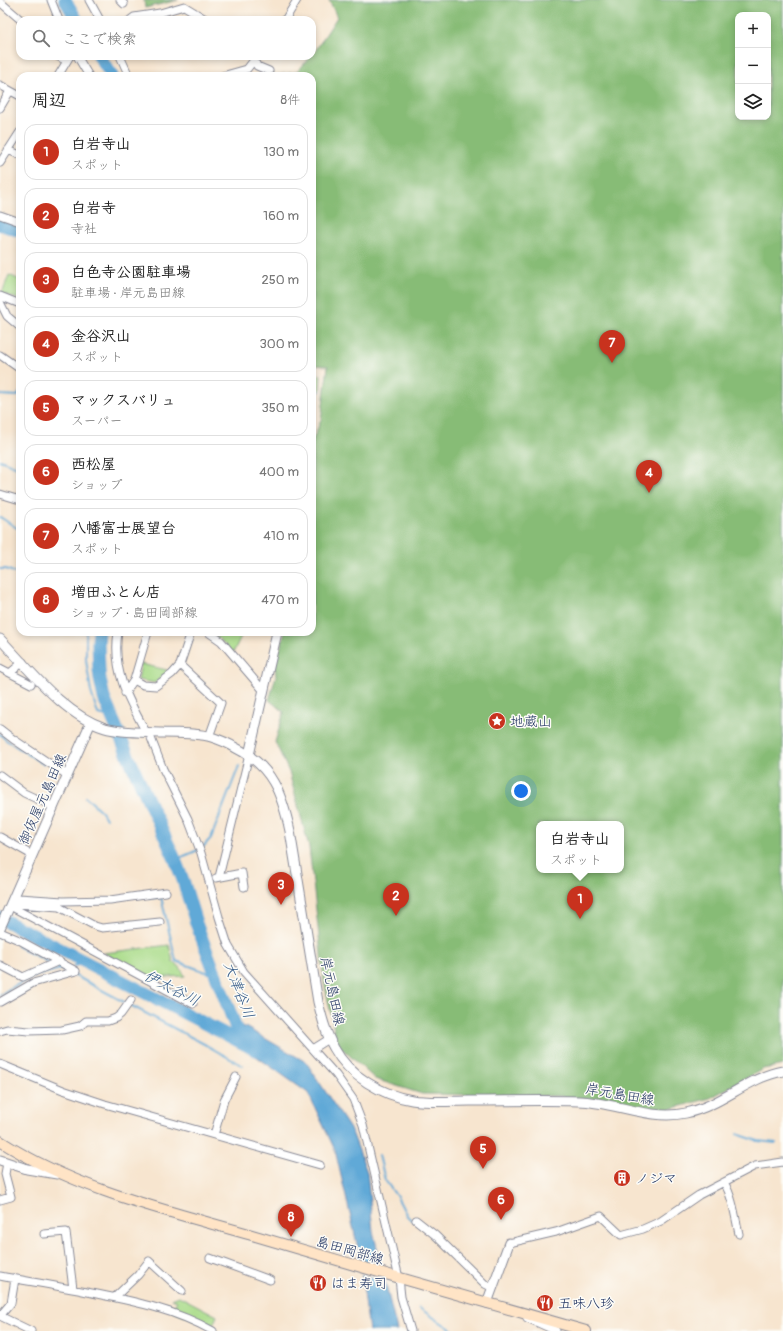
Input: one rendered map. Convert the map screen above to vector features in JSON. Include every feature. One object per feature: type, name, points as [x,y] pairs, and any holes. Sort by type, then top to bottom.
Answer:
[{"type":"main road","name":"島田岡部線","points":[[0,1140],[14,1150],[61,1174],[131,1200],[396,1278],[586,1331]]},
{"type":"street","points":[[51,0],[57,16]]},
{"type":"street","points":[[90,0],[98,16]]},
{"type":"street","points":[[287,16],[297,0]]},
{"type":"street","points":[[0,2],[16,16]]},
{"type":"street","points":[[144,16],[184,6],[200,16]]},
{"type":"street","points":[[60,72],[67,60]]},
{"type":"street","points":[[79,60],[87,72]]},
{"type":"street","points":[[122,60],[127,72]]},
{"type":"street","points":[[236,72],[247,69],[252,60]]},
{"type":"street","points":[[254,60],[257,66],[269,70]]},
{"type":"street","points":[[0,85],[16,94]]},
{"type":"street","points":[[0,108],[10,91]]},
{"type":"street","points":[[0,162],[16,138]]},
{"type":"street","points":[[8,150],[16,153]]},
{"type":"street","points":[[0,215],[16,221]]},
{"type":"street","points":[[0,296],[16,302]]},
{"type":"street","points":[[0,302],[7,316],[16,323]]},
{"type":"street","points":[[0,355],[16,366]]},
{"type":"street","points":[[0,494],[16,499]]},
{"type":"street","points":[[118,636],[118,664],[120,680],[188,819],[201,853],[207,880],[228,946],[244,972],[314,1049],[336,1075],[353,1099],[363,1125],[396,1278],[410,1331]]},
{"type":"street","points":[[126,692],[134,680],[147,636]]},
{"type":"street","points":[[134,680],[143,685],[156,686],[172,674],[180,665],[190,636]]},
{"type":"street","points":[[214,636],[221,641],[264,690]]},
{"type":"street","points":[[219,877],[276,636]]},
{"type":"street","name":"岸元島田線","points":[[0,639],[67,707],[91,722],[106,728],[120,731],[146,734],[184,733],[210,737],[228,744],[249,755],[258,762],[270,777],[279,793],[286,812],[318,1002],[329,1038],[334,1049],[351,1070],[386,1093],[398,1097],[426,1101],[590,1101],[670,1116],[688,1113],[718,1102],[759,1079],[783,1072]]},
{"type":"street","points":[[10,673],[23,662]]},
{"type":"street","points":[[180,665],[221,703],[210,737]]},
{"type":"street","points":[[0,668],[31,684]]},
{"type":"street","name":"御仮屋元島田線","points":[[0,928],[91,722]]},
{"type":"street","points":[[0,729],[67,775]]},
{"type":"street","points":[[0,776],[24,793],[54,806]]},
{"type":"street","points":[[0,837],[32,855]]},
{"type":"street","points":[[207,880],[242,873],[244,887]]},
{"type":"street","points":[[11,903],[19,898],[63,901],[108,900],[166,892]]},
{"type":"street","points":[[11,903],[59,907],[95,926],[102,928],[160,922]]},
{"type":"street","points":[[11,903],[193,1004]]},
{"type":"street","points":[[0,932],[19,940],[76,971],[33,983],[0,1002]]},
{"type":"street","points":[[0,965],[23,977],[61,962]]},
{"type":"street","points":[[0,1031],[7,1029],[29,1031],[62,1030],[80,1026],[86,1021],[108,1021],[121,1014],[131,1000]]},
{"type":"street","points":[[314,1049],[329,1038]]},
{"type":"street","points":[[0,1064],[63,1090],[105,1104],[320,1165]]},
{"type":"street","points":[[214,1135],[224,1100],[236,1077]]},
{"type":"street","points":[[0,1200],[11,1197],[4,1174],[4,1162],[27,1169],[61,1174]]},
{"type":"street","points":[[487,1303],[509,1242],[556,1232],[600,1216],[621,1235],[643,1229],[661,1221],[699,1195],[755,1166],[783,1162]]},
{"type":"street","points":[[724,1182],[733,1202],[739,1234]]},
{"type":"street","points":[[416,1220],[485,1284],[493,1288]]},
{"type":"street","points":[[44,1234],[66,1232],[73,1289]]},
{"type":"street","points":[[210,1258],[270,1280]]},
{"type":"street","points":[[116,1297],[138,1275],[149,1261],[182,1292]]},
{"type":"street","points":[[0,1276],[116,1297],[156,1306],[203,1325],[213,1331]]},
{"type":"street","points":[[15,1279],[11,1303],[0,1316],[31,1331]]},
{"type":"street","points":[[515,1311],[522,1316],[556,1331]]},
{"type":"green space","points":[[144,0],[178,0],[145,8]]},
{"type":"green space","points":[[329,0],[783,0],[783,1065],[763,1069],[710,1098],[663,1111],[611,1101],[560,1096],[422,1094],[375,1079],[337,1044],[324,981],[309,847],[289,772],[275,742],[284,712],[269,700],[276,676],[275,667],[284,636],[316,636],[316,432],[321,420],[328,366],[316,365],[316,72],[297,72],[308,60],[316,60],[316,50],[337,17]]},
{"type":"green space","points":[[9,275],[16,278],[16,298],[2,293]]},
{"type":"green space","points":[[316,374],[321,375],[320,391],[316,391]]},
{"type":"green space","points":[[216,636],[241,636],[233,653]]},
{"type":"green space","points":[[141,664],[167,670],[166,673],[155,683],[138,680]]},
{"type":"green space","points":[[169,945],[173,962],[180,967],[185,976],[150,978],[104,953]]},
{"type":"green space","points":[[179,1296],[217,1316],[212,1327],[160,1305],[166,1302],[174,1306],[177,1301],[172,1299]]},
{"type":"water","points":[[235,1024],[247,1028],[306,1062],[352,1132],[367,1172],[373,1231],[397,1331],[369,1331],[358,1248],[335,1150],[308,1093],[253,1054],[242,1042]]},
{"type":"pier","points":[[357,1260],[384,1267],[387,1282],[359,1274]]},
{"type":"waterway","name":"大津谷川","points":[[65,0],[75,16]]},
{"type":"waterway","name":"大津谷川","points":[[102,60],[109,72]]},
{"type":"waterway","points":[[0,224],[16,230]]},
{"type":"waterway","points":[[316,392],[320,391]]},
{"type":"waterway","points":[[0,395],[16,396]]},
{"type":"waterway","points":[[0,460],[16,466]]},
{"type":"waterway","points":[[0,517],[16,527]]},
{"type":"waterway","points":[[0,569],[6,569],[16,573]]},
{"type":"waterway","points":[[86,636],[86,660],[91,692],[98,714],[111,717]]},
{"type":"waterway","name":"大津谷川","points":[[99,636],[99,670],[104,698],[129,758],[174,857],[183,880],[196,923],[241,1041]]},
{"type":"waterway","points":[[0,734],[6,740],[43,764]]},
{"type":"waterway","points":[[202,848],[211,838],[239,766]]},
{"type":"waterway","points":[[86,797],[102,812],[106,819]]},
{"type":"waterway","points":[[175,860],[198,850]]},
{"type":"waterway","points":[[150,898],[161,897],[176,961],[217,976]]},
{"type":"waterway","name":"伊太谷川","points":[[0,918],[256,1050]]},
{"type":"waterway","points":[[17,946],[50,963]]},
{"type":"waterway","points":[[73,966],[88,963]]},
{"type":"waterway","points":[[56,966],[66,971]]},
{"type":"waterway","points":[[0,995],[37,975],[61,969]]},
{"type":"waterway","points":[[72,974],[126,1003]]},
{"type":"waterway","points":[[130,1005],[243,1066]]},
{"type":"waterway","points":[[737,1134],[758,1141],[776,1143]]},
{"type":"waterway","points":[[379,1155],[385,1180],[397,1197],[407,1216],[414,1221]]},
{"type":"waterway","points":[[419,1308],[454,1331]]},
{"type":"place","name":"八幡富士展望台","points":[[612,363]]},
{"type":"place","name":"金谷沢山","points":[[649,493]]},
{"type":"place","name":"地蔵山","points":[[497,721]]},
{"type":"place","name":"白色寺公園駐車場","points":[[281,905]]},
{"type":"place","name":"白岩寺","points":[[396,916]]},
{"type":"place","name":"白岩寺山","points":[[580,919]]},
{"type":"place","name":"マックスバリュ","points":[[483,1169]]},
{"type":"place","name":"ノジマ","points":[[622,1178]]},
{"type":"place","name":"西松屋","points":[[501,1220]]},
{"type":"place","name":"増田ふとん店","points":[[291,1237]]},
{"type":"place","name":"はま寿司","points":[[318,1283]]},
{"type":"place","name":"五味八珍","points":[[545,1303]]}]
